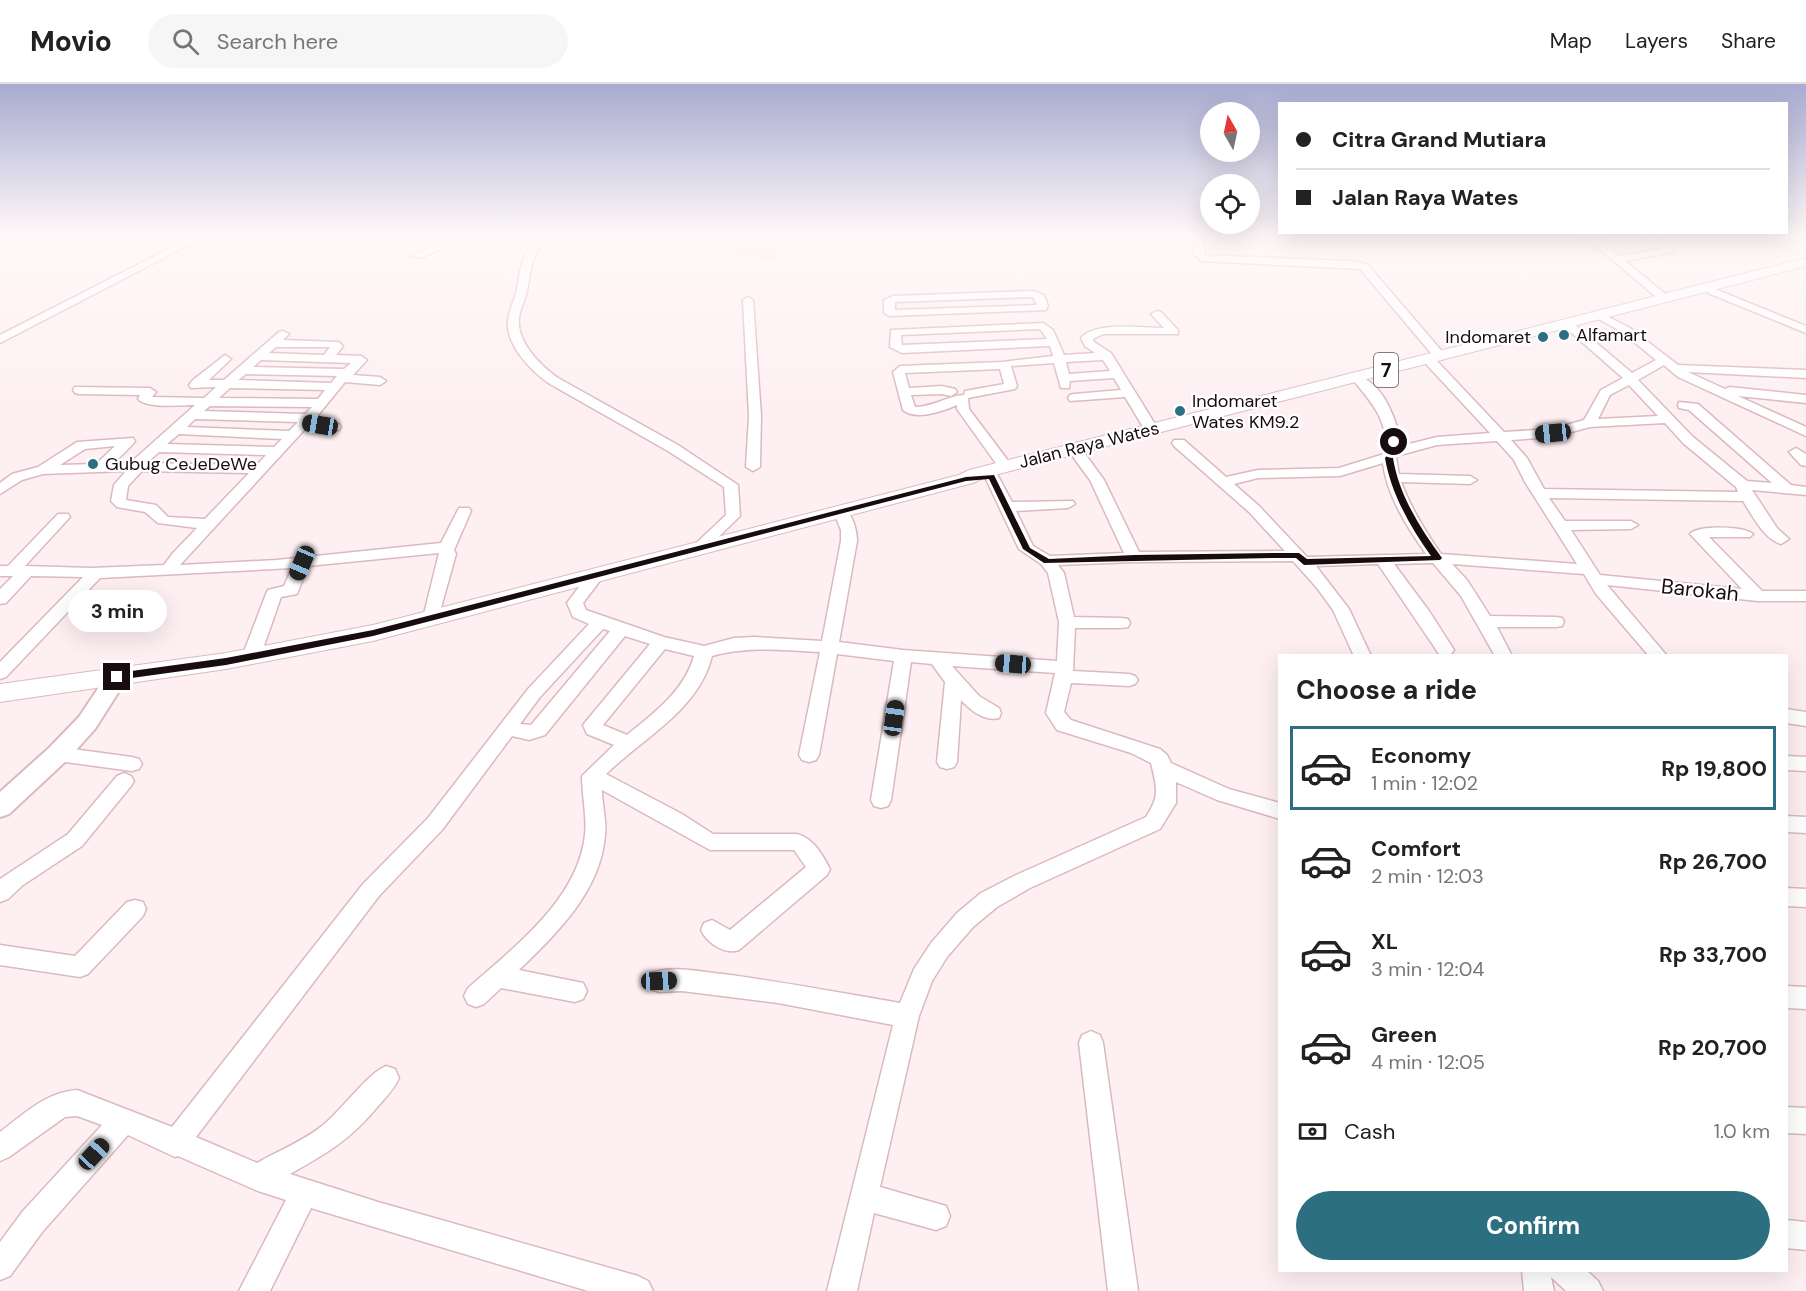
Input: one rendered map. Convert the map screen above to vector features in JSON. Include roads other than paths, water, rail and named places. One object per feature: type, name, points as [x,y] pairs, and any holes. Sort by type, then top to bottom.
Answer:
[{"type":"highway","name":"Jalan Raya Wates","points":[[0,693],[251,657],[350,638],[966,479],[1168,436],[1436,359],[1697,291]]},
{"type":"highway","name":"Jalan Raya Wates","points":[[998,472],[1168,436],[1436,359],[1571,327],[1602,316],[1711,291]]},
{"type":"main road","points":[[0,807],[58,754],[87,723],[117,677]]},
{"type":"street","points":[[0,340],[94,291]]},
{"type":"street","points":[[521,291],[514,310],[513,325],[531,360],[545,376],[728,482],[733,492],[733,516],[699,548]]},
{"type":"street","points":[[1383,291],[1436,359],[1521,458],[1539,493],[1592,574],[1657,654]]},
{"type":"street","points":[[1656,291],[1665,299]]},
{"type":"street","points":[[1713,291],[1806,330]]},
{"type":"street","points":[[1033,294],[1039,295],[1043,306],[1037,309],[941,313],[890,313],[890,299],[1033,294]]},
{"type":"street","points":[[842,1291],[906,1016],[922,976],[939,950],[965,920],[989,900],[1153,823],[1166,803],[1167,787],[1163,768],[1153,754],[1059,721],[1054,713],[1064,672],[1067,622],[1056,573],[1047,561],[1027,549],[1008,507],[998,472],[963,409],[937,297]]},
{"type":"street","points":[[748,300],[755,416],[753,467]]},
{"type":"street","points":[[1157,314],[1173,329],[1173,333],[1132,328],[1089,335],[1088,342],[1107,356],[1130,393],[1168,436],[1254,508],[1301,559],[1341,609],[1362,654]]},
{"type":"street","points":[[1602,316],[1640,340],[1667,364],[1804,431]]},
{"type":"street","points":[[1054,342],[896,347],[896,331],[1040,325],[1048,329],[1054,342],[1067,381],[1119,374]]},
{"type":"street","points":[[1571,327],[1631,379],[1688,440],[1745,491],[1772,531],[1781,539]]},
{"type":"street","points":[[208,524],[163,520],[151,508],[122,504],[118,501],[122,485],[136,467],[174,430],[279,338],[335,344],[337,346],[328,358]]},
{"type":"street","points":[[169,570],[172,562],[307,421],[341,379],[361,359],[260,356]]},
{"type":"street","points":[[960,395],[949,404],[911,411],[908,409],[901,370],[1005,365],[1107,356]]},
{"type":"street","points":[[178,399],[225,359]]},
{"type":"street","points":[[1589,423],[1605,393],[1667,364],[1806,374]]},
{"type":"street","points":[[904,392],[942,390],[960,395],[1009,387],[1011,386],[1005,365]]},
{"type":"street","points":[[243,370],[380,381]]},
{"type":"street","points":[[197,383],[341,379]]},
{"type":"street","points":[[1360,381],[1385,410],[1392,455],[1392,478],[1419,533],[1437,558],[1460,583],[1486,621],[1503,654]]},
{"type":"street","points":[[79,390],[150,392],[144,400],[322,403]]},
{"type":"street","points":[[1720,390],[1806,399]]},
{"type":"street","points":[[1074,398],[1130,393]]},
{"type":"street","points":[[1684,405],[1693,407],[1787,489]]},
{"type":"street","points":[[191,415],[307,421],[334,427]]},
{"type":"street","points":[[1225,482],[1258,474],[1340,472],[1437,441],[1553,433],[1589,423],[1668,419]]},
{"type":"street","points":[[1758,421],[1804,431]]},
{"type":"street","points":[[174,430],[293,435]]},
{"type":"street","points":[[1688,440],[1730,440]]},
{"type":"street","points":[[43,470],[87,444],[128,441],[277,452]]},
{"type":"street","points":[[99,469],[128,441]]},
{"type":"street","points":[[1078,454],[1097,480],[1134,557]]},
{"type":"street","points":[[0,490],[17,477],[43,470],[136,467],[261,470]]},
{"type":"street","points":[[1392,478],[1470,480]]},
{"type":"street","points":[[1539,493],[1787,489],[1806,492]]},
{"type":"street","points":[[1008,507],[1068,504]]},
{"type":"street","points":[[431,618],[448,554],[446,550],[464,511]]},
{"type":"street","points":[[809,755],[849,541],[849,530],[840,511]]},
{"type":"street","points":[[0,599],[13,571],[63,517]]},
{"type":"street","points":[[1560,526],[1631,525]]},
{"type":"street","points":[[1745,534],[1702,532],[1698,534],[1758,596]]},
{"type":"street","points":[[13,571],[92,573],[169,570],[302,563],[432,547],[446,550]]},
{"type":"street","name":"Barokah","points":[[1047,561],[1134,557],[1437,558],[1592,574],[1758,596],[1806,596]]},
{"type":"street","points":[[1382,559],[1423,615],[1445,650]]},
{"type":"street","points":[[251,657],[274,594],[291,590],[302,563]]},
{"type":"street","points":[[0,672],[93,579],[92,573]]},
{"type":"street","points":[[597,574],[584,589],[575,606],[579,612],[600,622],[661,642],[704,652],[734,644],[754,643],[829,647],[1130,680]]},
{"type":"street","points":[[1486,621],[1556,622]]},
{"type":"street","points":[[175,1144],[371,890],[443,815],[506,728],[543,683],[600,622]]},
{"type":"street","points":[[1067,622],[1122,623]]},
{"type":"street","points":[[506,728],[529,733],[538,730],[621,629]]},
{"type":"street","points":[[629,742],[594,729],[592,725],[661,642]]},
{"type":"street","points":[[476,996],[563,912],[580,886],[588,867],[594,839],[596,820],[591,785],[592,776],[680,699],[701,663],[704,652]]},
{"type":"street","points":[[881,800],[903,656]]},
{"type":"street","points":[[938,659],[973,701],[992,713]]},
{"type":"street","points":[[947,762],[954,681]]},
{"type":"street","points":[[1788,716],[1806,720]]},
{"type":"street","points":[[1788,752],[1806,751]]},
{"type":"street","points":[[0,893],[15,879],[75,840],[128,772],[58,754]]},
{"type":"street","points":[[1788,763],[1806,764]]},
{"type":"street","points":[[1163,768],[1224,795],[1278,811]]},
{"type":"street","points":[[592,776],[675,820],[710,842],[801,844],[819,869],[731,942],[712,930]]},
{"type":"street","points":[[1788,824],[1806,825]]},
{"type":"street","points":[[1788,897],[1806,898]]},
{"type":"street","points":[[0,955],[80,967],[135,909]]},
{"type":"street","points":[[497,977],[575,991]]},
{"type":"street","points":[[659,981],[682,980],[778,992],[906,1016]]},
{"type":"street","points":[[1788,997],[1806,998]]},
{"type":"street","points":[[1091,1043],[1123,1291]]},
{"type":"street","points":[[258,1177],[329,1137],[352,1117],[386,1078]]},
{"type":"street","points":[[0,1148],[53,1109],[63,1104],[77,1103],[124,1120],[175,1144],[258,1177],[638,1291]]},
{"type":"street","points":[[0,1266],[33,1221],[124,1120]]},
{"type":"street","points":[[1788,1120],[1806,1121]]},
{"type":"street","points":[[254,1291],[305,1192]]},
{"type":"street","points":[[864,1196],[936,1216]]},
{"type":"street","points":[[1788,1234],[1806,1236]]},
{"type":"street","points":[[1536,1272],[1539,1291]]},
{"type":"place","name":"Alfamart","points":[[1564,335]]},
{"type":"place","name":"Indomaret","points":[[1543,337]]},
{"type":"place","name":"Indomaret Wates KM9.2","points":[[1180,411]]},
{"type":"place","name":"Gubug CeJeDeWe","points":[[93,464]]}]
